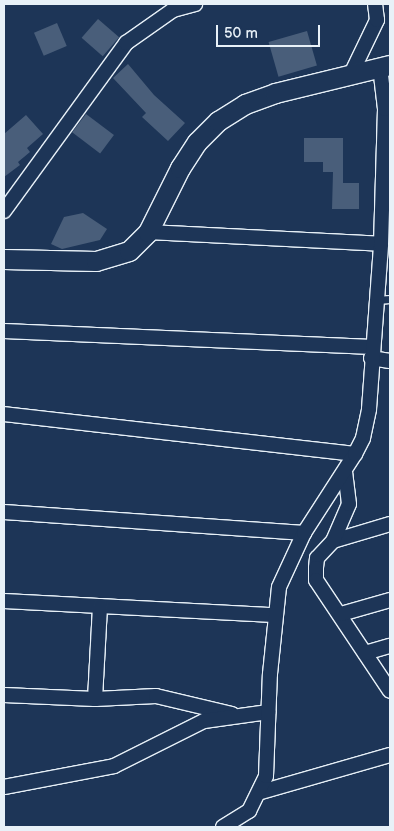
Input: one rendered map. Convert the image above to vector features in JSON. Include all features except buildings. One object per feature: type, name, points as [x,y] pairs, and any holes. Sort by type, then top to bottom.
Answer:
[{"type":"main road","points":[[4,259],[96,261],[129,251],[148,232],[180,168],[197,142],[218,121],[245,104],[275,93],[352,72],[385,66]]},
{"type":"street","points":[[4,211],[126,43],[173,10],[195,4]]},
{"type":"street","points":[[352,72],[377,20],[375,4]]},
{"type":"street","points":[[243,827],[249,811],[261,792],[266,776],[274,615],[279,587],[304,533],[345,473],[355,454],[363,438],[369,409],[373,384],[372,353],[376,300],[386,245],[385,66]]},
{"type":"street","points":[[148,232],[386,245]]},
{"type":"street","points":[[4,330],[372,353],[390,361]]},
{"type":"street","points":[[4,414],[355,454]]},
{"type":"street","points":[[345,473],[349,504],[333,541],[317,558],[316,580],[341,614],[390,691]]},
{"type":"street","points":[[4,512],[304,533]]},
{"type":"street","points":[[333,541],[390,524]]},
{"type":"street","points":[[341,614],[390,600]]},
{"type":"street","points":[[4,601],[274,615]]},
{"type":"street","points":[[95,699],[100,606]]},
{"type":"street","points":[[365,653],[390,646]]},
{"type":"street","points":[[4,695],[95,699],[156,696],[236,714]]},
{"type":"street","points":[[4,787],[114,766],[204,721],[236,714],[268,712]]},
{"type":"street","points":[[261,792],[390,755]]},
{"type":"street","points":[[223,827],[249,811]]},
{"type":"lane","points":[[376,300],[390,299]]}]
